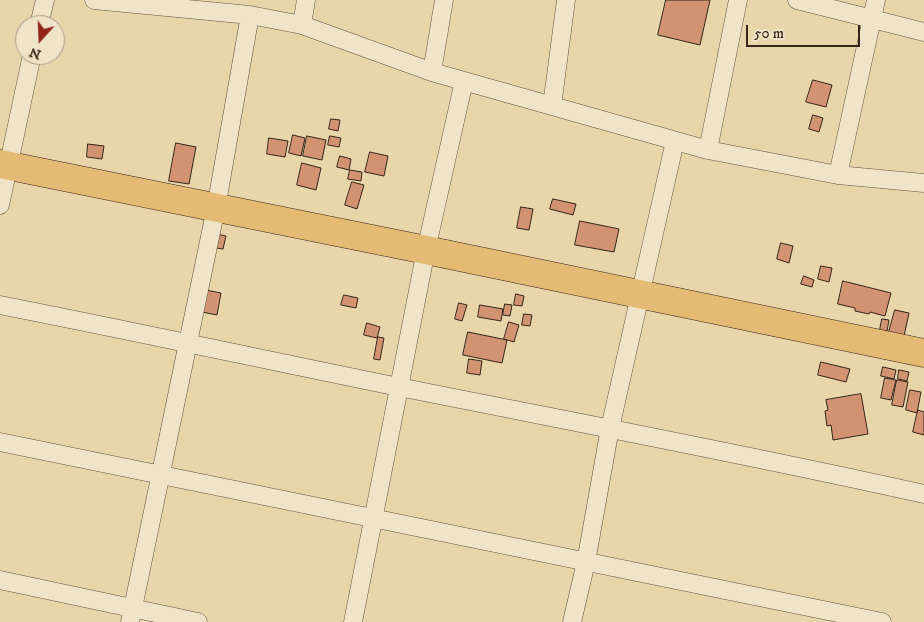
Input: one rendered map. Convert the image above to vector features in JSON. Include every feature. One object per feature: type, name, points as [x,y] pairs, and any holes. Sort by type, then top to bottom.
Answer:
[{"type":"highway","points":[[4,165],[924,353]]},
{"type":"street","points":[[41,15],[45,0]]},
{"type":"street","points":[[94,0],[250,15],[302,25],[432,72],[708,150],[838,175],[924,183]]},
{"type":"street","points":[[302,25],[306,0]]},
{"type":"street","points":[[432,72],[444,0]]},
{"type":"street","points":[[552,106],[566,0]]},
{"type":"street","points":[[708,150],[738,0]]},
{"type":"street","points":[[797,0],[924,32]]},
{"type":"street","points":[[838,175],[876,0]]},
{"type":"street","points":[[132,615],[216,208],[250,15]]},
{"type":"street","points":[[0,205],[4,165],[29,65]]},
{"type":"street","points":[[354,622],[426,250],[464,81]]},
{"type":"street","points":[[572,622],[586,562],[610,428],[675,141]]},
{"type":"street","points":[[0,305],[189,342],[399,387],[610,428],[924,494]]},
{"type":"street","points":[[0,442],[882,622]]},
{"type":"street","points":[[0,580],[132,615],[198,622]]},
{"type":"building","points":[[666,0],[710,0],[700,45],[658,35]]},
{"type":"building","points":[[813,80],[832,85],[826,107],[806,102]]},
{"type":"building","points":[[813,115],[823,118],[819,132],[809,129]]},
{"type":"building","points":[[331,119],[340,120],[338,131],[329,129]]},
{"type":"building","points":[[293,135],[305,138],[301,156],[289,153]]},
{"type":"building","points":[[307,136],[326,140],[322,160],[303,156]]},
{"type":"building","points":[[330,136],[341,138],[339,147],[328,145]]},
{"type":"building","points":[[269,138],[288,141],[285,157],[267,154]]},
{"type":"building","points":[[176,143],[196,147],[189,184],[169,181]]},
{"type":"building","points":[[88,144],[104,146],[102,159],[87,157]]},
{"type":"building","points":[[370,152],[388,156],[384,176],[365,172]]},
{"type":"building","points":[[340,156],[351,159],[349,170],[337,167]]},
{"type":"building","points":[[302,163],[321,168],[316,190],[297,185]]},
{"type":"building","points":[[350,170],[362,172],[361,181],[348,179]]},
{"type":"building","points":[[352,182],[364,185],[357,209],[345,205]]},
{"type":"building","points":[[553,199],[576,204],[573,215],[550,209]]},
{"type":"building","points":[[521,207],[533,209],[529,230],[517,228]]},
{"type":"building","points":[[580,221],[619,229],[614,252],[575,245]]},
{"type":"building","points":[[212,233],[226,236],[223,249],[210,247]]},
{"type":"building","points":[[781,243],[793,246],[789,263],[777,259]]},
{"type":"building","points":[[821,266],[832,268],[829,282],[818,279]]},
{"type":"building","points":[[804,276],[814,280],[812,287],[801,284]]},
{"type":"building","points":[[843,281],[891,293],[885,316],[855,311],[855,308],[838,304]]},
{"type":"building","points":[[201,289],[221,293],[217,315],[197,311]]},
{"type":"building","points":[[516,294],[524,296],[522,306],[514,305]]},
{"type":"building","points":[[344,295],[358,298],[356,308],[341,305]]},
{"type":"building","points":[[459,303],[467,305],[462,321],[455,319]]},
{"type":"building","points":[[505,304],[512,305],[510,316],[503,315]]},
{"type":"building","points":[[480,305],[503,309],[501,321],[478,317]]},
{"type":"building","points":[[895,310],[909,313],[904,336],[889,332]]},
{"type":"building","points":[[524,314],[532,315],[530,326],[522,325]]},
{"type":"building","points":[[882,319],[889,320],[887,331],[880,330]]},
{"type":"building","points":[[509,322],[519,325],[514,342],[504,339]]},
{"type":"building","points":[[367,323],[380,327],[377,338],[364,335]]},
{"type":"building","points":[[468,332],[507,340],[502,363],[463,355]]},
{"type":"building","points":[[378,337],[384,338],[380,360],[374,359]]},
{"type":"building","points":[[469,359],[482,361],[480,375],[467,373]]},
{"type":"building","points":[[821,362],[850,369],[846,382],[818,375]]},
{"type":"building","points":[[883,367],[896,370],[894,379],[881,376]]},
{"type":"building","points":[[899,370],[909,372],[907,381],[898,379]]},
{"type":"building","points":[[885,378],[896,380],[891,400],[881,398]]},
{"type":"building","points":[[897,380],[908,382],[903,407],[892,405]]},
{"type":"building","points":[[910,390],[921,392],[917,413],[906,410]]},
{"type":"building","points":[[861,394],[868,434],[833,440],[831,425],[827,426],[825,411],[828,410],[826,400]]},
{"type":"building","points":[[918,410],[924,412],[924,435],[913,432]]}]
